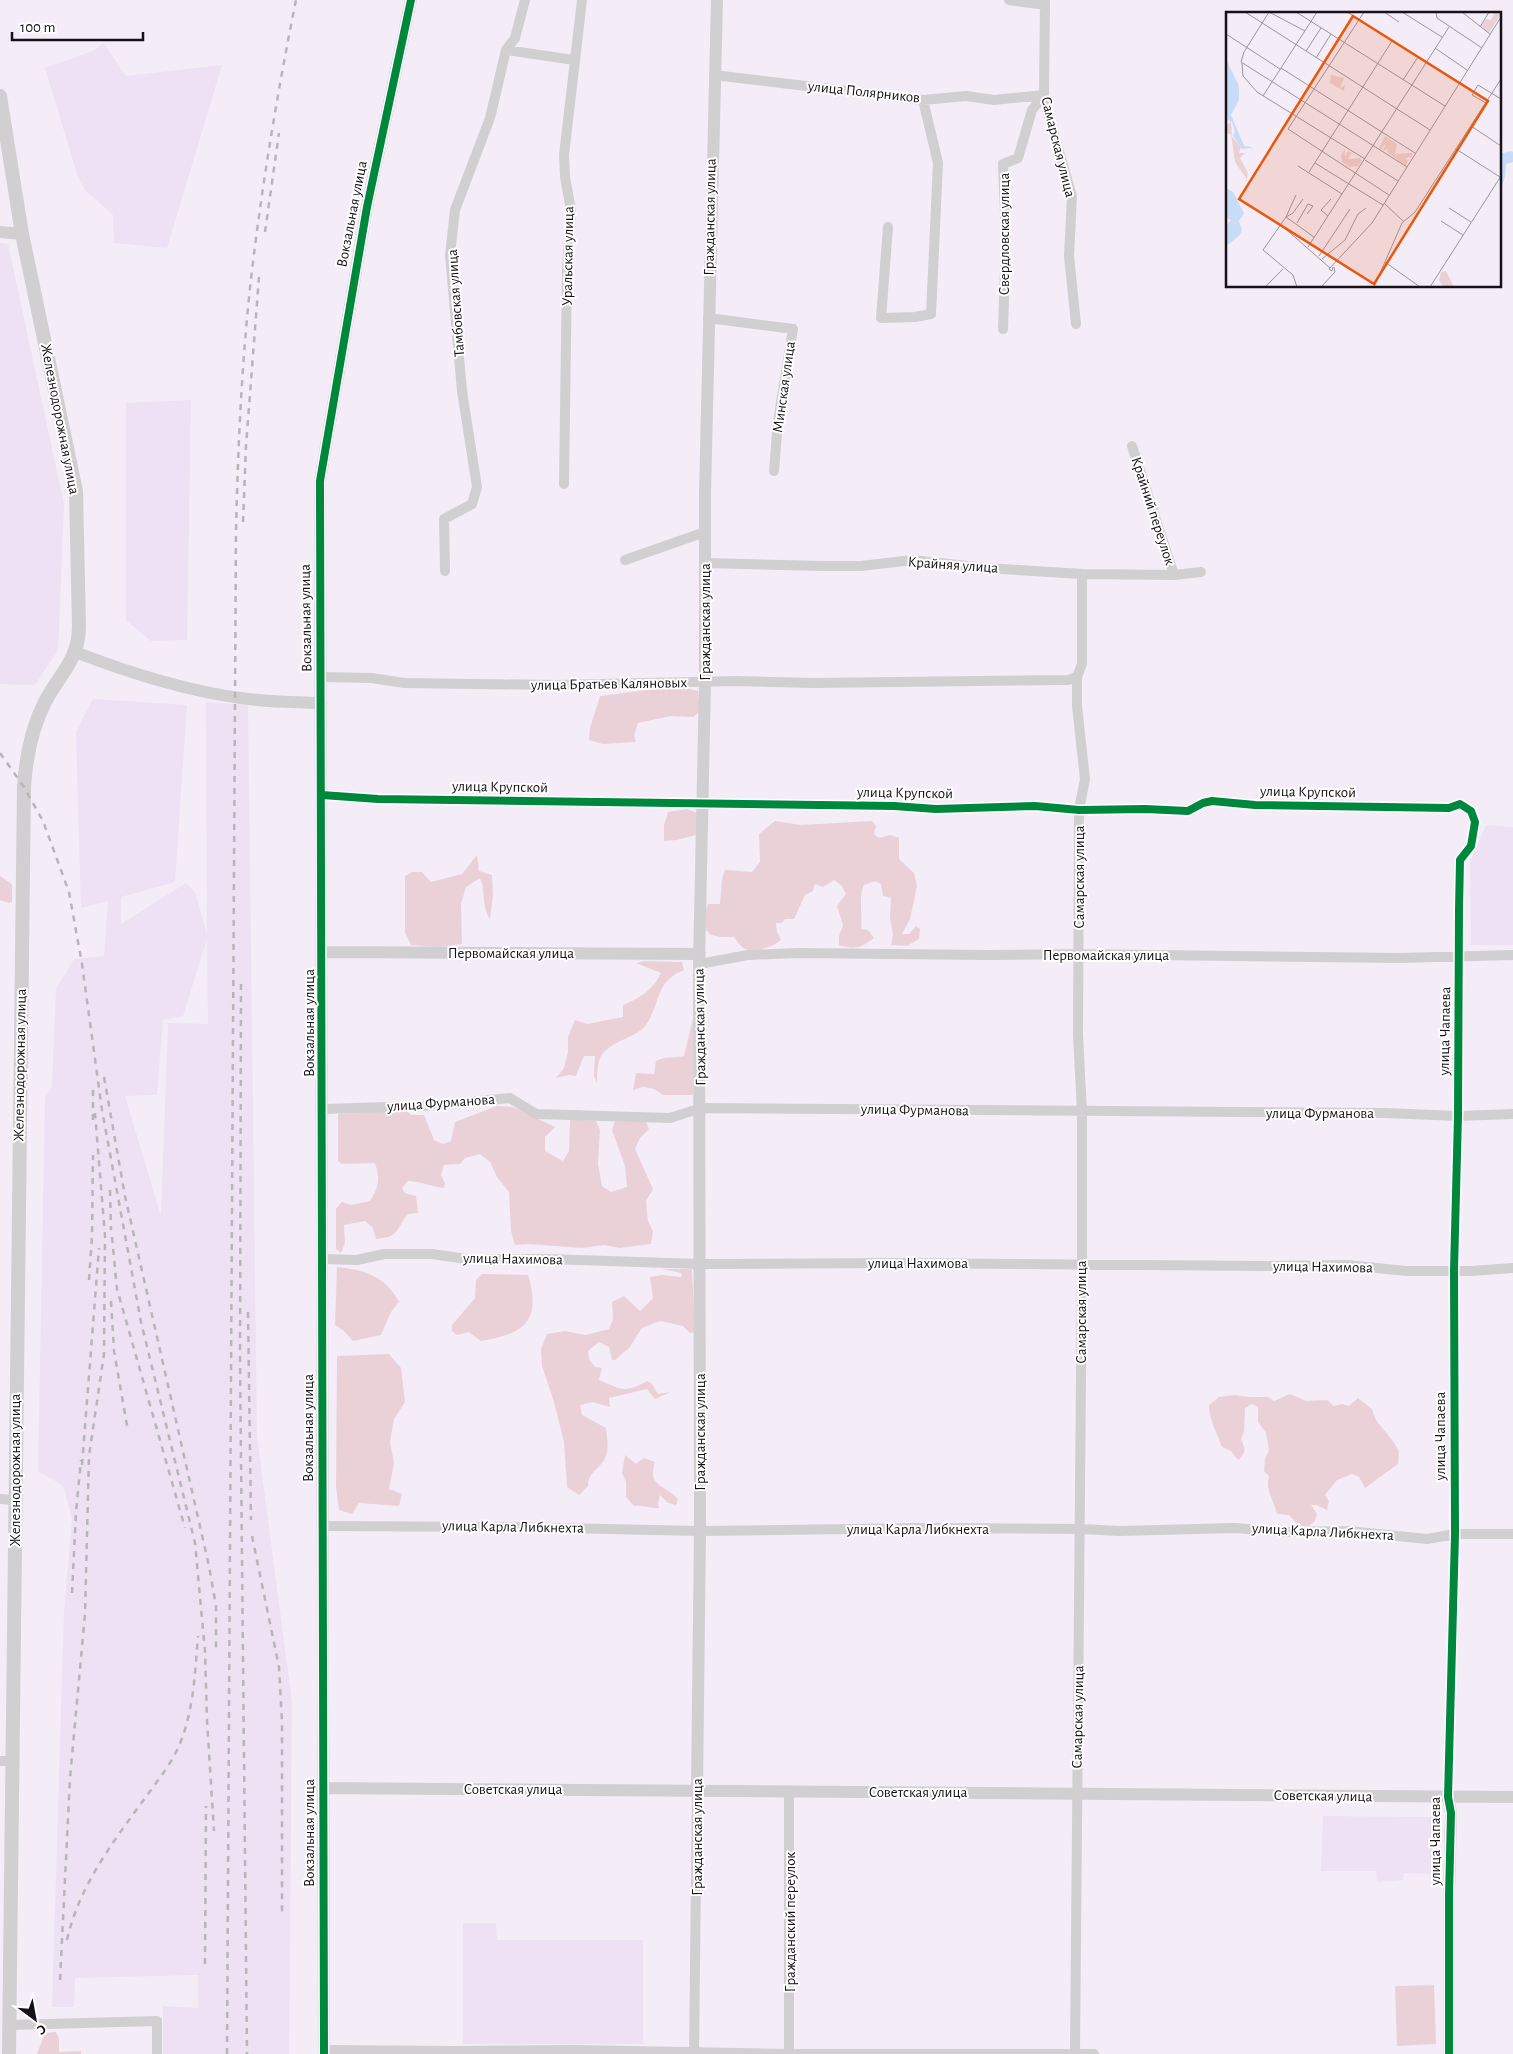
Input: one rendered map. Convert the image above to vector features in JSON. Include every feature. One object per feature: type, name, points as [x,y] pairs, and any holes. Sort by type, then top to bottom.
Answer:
[{"type":"main road","name":"Железнодорожная улица","points":[[0,96],[22,234],[76,491],[79,634],[75,652],[45,701],[36,722],[30,741],[25,770],[14,1500],[6,1761],[9,2054]]},
{"type":"street","name":"Вокзальная улица","points":[[324,2052],[322,1788],[323,952],[320,481],[367,207],[411,0]]},
{"type":"street","name":"Тамбовская улица","points":[[445,570],[444,519],[472,504],[477,487],[462,391],[450,255],[455,210],[490,118],[506,50],[515,38],[525,0]]},
{"type":"street","name":"Уральская улица","points":[[564,484],[567,268],[571,210],[565,177],[564,155],[582,0]]},
{"type":"street","name":"Гражданская улица","points":[[694,2053],[700,1531],[700,959],[704,803],[708,318],[717,0]]},
{"type":"street","points":[[1009,0],[1045,2]]},
{"type":"street","name":"Самарская улица","points":[[1045,2],[1044,95],[1072,196],[1069,256],[1076,324]]},
{"type":"street","points":[[506,50],[574,60]]},
{"type":"street","name":"улица Полярников","points":[[714,75],[923,100],[966,96],[994,100],[1044,95]]},
{"type":"street","name":"Свердловская улица","points":[[1003,329],[1006,237],[1003,164],[1018,158],[1032,110],[1044,95]]},
{"type":"street","points":[[888,227],[881,318],[915,317],[931,314],[938,163],[923,100]]},
{"type":"street","points":[[0,232],[22,234]]},
{"type":"street","name":"Минская улица","points":[[708,318],[792,329],[778,421],[774,471]]},
{"type":"street","name":"Крайний переулок","points":[[1132,446],[1174,575]]},
{"type":"street","points":[[625,560],[705,532]]},
{"type":"street","name":"Крайняя улица","points":[[705,563],[861,566],[912,560],[986,568],[1082,574],[1174,575],[1201,572]]},
{"type":"street","name":"Самарская улица","points":[[1075,2053],[1082,1264],[1082,1112],[1078,1035],[1079,810],[1085,779],[1077,706],[1077,677],[1082,664],[1082,574]]},
{"type":"street","points":[[75,652],[98,661],[199,690],[241,698],[321,702]]},
{"type":"street","name":"улица Братьев Каляновых","points":[[320,677],[372,678],[404,683],[556,685],[736,681],[814,683],[1068,680],[1077,677]]},
{"type":"street","name":"улица Крупской","points":[[322,795],[378,799],[894,806],[936,809],[1035,806],[1079,810],[1145,809],[1188,811],[1212,801],[1255,805],[1449,808],[1460,804],[1471,811],[1475,822]]},
{"type":"street","name":"улица Чапаева","points":[[1449,2054],[1449,1896],[1452,1813],[1448,1797],[1455,1534],[1454,1270],[1458,1116],[1460,860],[1471,846],[1475,822]]},
{"type":"street","name":"Первомайская улица","points":[[323,952],[700,959],[798,952],[1398,958],[1513,955]]},
{"type":"street","name":"улица Фурманова","points":[[323,1110],[424,1106],[510,1098],[536,1114],[670,1118],[701,1108],[1385,1113],[1458,1116],[1513,1114]]},
{"type":"street","name":"улица Нахимова","points":[[323,1259],[357,1260],[384,1254],[432,1254],[466,1259],[546,1259],[700,1264],[1347,1265],[1406,1271],[1471,1271],[1513,1268]]},
{"type":"street","points":[[0,1499],[14,1500]]},
{"type":"street","name":"улица Карла Либкнехта","points":[[322,1526],[522,1527],[700,1531],[920,1528],[1120,1531],[1234,1528],[1288,1532],[1348,1531],[1427,1538],[1455,1534],[1513,1534]]},
{"type":"street","name":"Советская улица","points":[[322,1788],[1513,1797]]},
{"type":"street","name":"Гражданский переулок","points":[[789,2054],[790,1791]]},
{"type":"street","points":[[10,2024],[157,2021],[157,2054]]},
{"type":"street","points":[[324,2052],[576,2050],[789,2054],[1094,2054]]},
{"type":"shaded area","points":[[104,43],[126,76],[222,65],[167,248],[114,243],[113,215],[86,191],[78,177],[45,68],[93,51]]},
{"type":"shaded area","points":[[0,243],[8,244],[64,504],[58,650],[35,685],[0,684]]},
{"type":"shaded area","points":[[191,400],[187,640],[151,641],[126,620],[126,403]]},
{"type":"shaded area","points":[[679,686],[698,691],[700,712],[693,717],[671,716],[638,723],[634,736],[636,742],[603,744],[589,740],[590,728],[600,696]]},
{"type":"shaded area","points":[[93,699],[187,705],[175,882],[121,897],[121,924],[186,883],[195,892],[207,934],[206,702],[248,705],[257,1436],[292,1702],[289,2054],[163,2054],[163,2006],[198,2008],[198,1975],[75,1978],[74,2007],[52,2007],[64,1612],[72,1520],[64,1488],[38,1471],[45,1098],[52,1087],[56,989],[74,959],[104,956],[108,901],[81,908],[76,732]],"holes":[[[207,939],[208,1024],[168,1023],[161,1216],[125,1096],[157,1095],[163,1020],[183,1016]]]},
{"type":"shaded area","points":[[687,809],[697,813],[699,834],[677,840],[664,841],[664,825],[668,812]]},
{"type":"shaded area","points":[[775,821],[801,825],[872,821],[876,826],[874,834],[879,838],[890,835],[899,838],[899,859],[914,873],[917,886],[910,919],[902,934],[909,934],[916,926],[920,929],[919,939],[907,946],[891,945],[893,935],[890,917],[891,898],[883,896],[881,884],[875,881],[864,885],[861,901],[861,929],[868,930],[874,938],[858,947],[839,945],[839,936],[843,925],[837,906],[846,894],[842,886],[834,880],[823,887],[815,884],[813,891],[805,895],[794,919],[785,919],[782,923],[776,923],[777,932],[781,940],[773,945],[751,950],[742,947],[734,937],[711,935],[706,930],[704,916],[708,904],[720,904],[722,879],[725,870],[752,872],[760,862],[759,834]]},
{"type":"shaded area","points":[[1486,825],[1513,827],[1513,945],[1471,945],[1470,861]]},
{"type":"shaded area","points":[[477,855],[479,871],[492,875],[493,895],[490,919],[485,909],[480,878],[466,887],[461,904],[462,944],[439,947],[411,945],[405,932],[405,876],[412,872],[422,872],[431,882],[462,874]]},
{"type":"shaded area","points":[[0,876],[12,884],[12,902],[0,900]]},
{"type":"shaded area","points":[[645,961],[682,962],[684,970],[668,980],[663,986],[646,1025],[636,1034],[611,1046],[601,1056],[598,1066],[597,1083],[594,1076],[595,1056],[584,1056],[576,1076],[569,1075],[556,1078],[564,1068],[568,1052],[568,1037],[575,1020],[587,1024],[623,1017],[623,1005],[650,989],[658,979],[661,973],[636,963]]},
{"type":"shaded area","points":[[693,1018],[693,1095],[663,1095],[654,1089],[643,1087],[633,1090],[636,1073],[654,1074],[656,1061],[664,1058],[684,1056]]},
{"type":"shaded area","points":[[497,1106],[513,1107],[555,1127],[545,1137],[545,1151],[563,1161],[569,1151],[570,1119],[596,1121],[600,1130],[598,1164],[602,1186],[611,1192],[627,1187],[625,1166],[612,1130],[615,1121],[646,1122],[649,1129],[640,1138],[635,1149],[653,1189],[646,1201],[648,1221],[653,1231],[651,1244],[619,1248],[604,1245],[582,1248],[528,1244],[515,1245],[511,1231],[509,1192],[497,1177],[490,1162],[480,1154],[465,1158],[460,1164],[444,1165],[441,1175],[445,1183],[444,1188],[408,1181],[402,1188],[405,1193],[416,1196],[418,1213],[408,1214],[393,1234],[376,1239],[373,1228],[365,1221],[344,1225],[345,1243],[341,1253],[336,1249],[336,1209],[342,1202],[351,1205],[370,1201],[377,1187],[378,1178],[375,1163],[342,1164],[338,1161],[338,1114],[406,1110],[411,1115],[424,1115],[434,1140],[443,1144],[451,1141],[455,1122]]},
{"type":"shaded area","points":[[337,1267],[357,1270],[381,1280],[399,1302],[391,1312],[381,1335],[353,1341],[335,1325]]},
{"type":"shaded area","points":[[661,1269],[692,1269],[695,1332],[690,1333],[683,1326],[660,1321],[642,1328],[629,1348],[615,1360],[612,1360],[609,1347],[599,1342],[588,1351],[589,1359],[595,1367],[602,1368],[599,1380],[623,1389],[633,1388],[647,1381],[652,1384],[658,1394],[670,1392],[655,1399],[647,1389],[609,1398],[610,1407],[593,1402],[580,1405],[582,1415],[606,1428],[608,1446],[604,1460],[592,1473],[588,1486],[579,1495],[567,1487],[564,1442],[554,1402],[542,1366],[541,1349],[547,1334],[565,1331],[585,1335],[609,1329],[613,1319],[612,1302],[624,1296],[640,1311],[653,1298],[650,1277],[662,1275],[682,1277],[681,1273]]},
{"type":"shaded area","points":[[482,1274],[528,1275],[533,1304],[531,1314],[526,1323],[518,1329],[496,1338],[481,1341],[469,1332],[457,1335],[452,1331],[452,1325],[475,1298],[476,1280]]},
{"type":"shaded area","points":[[389,1354],[401,1368],[405,1402],[394,1419],[390,1442],[394,1463],[389,1489],[402,1494],[399,1506],[359,1503],[352,1514],[339,1510],[336,1487],[337,1356]]},
{"type":"shaded area","points":[[1290,1394],[1306,1401],[1327,1400],[1334,1406],[1342,1404],[1349,1406],[1358,1398],[1372,1409],[1376,1420],[1399,1451],[1398,1464],[1365,1488],[1359,1477],[1352,1474],[1337,1480],[1325,1495],[1329,1501],[1327,1510],[1317,1505],[1311,1505],[1317,1514],[1315,1521],[1309,1526],[1299,1526],[1289,1515],[1277,1514],[1269,1491],[1269,1476],[1264,1471],[1265,1459],[1269,1450],[1266,1433],[1258,1422],[1258,1407],[1252,1404],[1245,1408],[1244,1432],[1241,1439],[1244,1450],[1243,1455],[1238,1460],[1231,1451],[1222,1447],[1209,1410],[1209,1405],[1219,1397],[1235,1395],[1268,1397],[1274,1401]]},
{"type":"shaded area","points":[[625,1455],[636,1464],[644,1458],[655,1462],[653,1477],[659,1485],[678,1499],[676,1505],[668,1503],[660,1495],[659,1508],[634,1506],[626,1497],[626,1482],[622,1473]]},
{"type":"shaded area","points":[[1323,1816],[1431,1817],[1433,1874],[1404,1873],[1403,1880],[1377,1882],[1376,1871],[1321,1871]]},
{"type":"shaded area","points":[[463,1923],[496,1923],[497,1940],[643,1940],[643,2044],[463,2044]]},
{"type":"shaded area","points":[[1434,1985],[1436,2044],[1397,2046],[1395,1986]]},
{"type":"shaded area","points":[[56,2032],[59,2038],[59,2052],[81,2051],[81,2054],[37,2054],[45,2033]]},
{"type":"water","points":[[1513,152],[1513,162],[1506,164],[1505,177],[1500,192],[1500,154]]},
{"type":"railway","points":[[227,2054],[236,531],[238,466],[243,367],[252,270],[271,134],[296,0]]},
{"type":"railway","points":[[265,232],[279,133]]},
{"type":"railway","points":[[243,522],[246,446],[259,277]]},
{"type":"railway","points":[[0,753],[24,787],[43,821],[69,892],[82,964],[102,1110],[141,1322],[195,1543],[205,1651],[214,1831]]},
{"type":"railway","points":[[241,984],[240,1359],[247,2054]]},
{"type":"railway","points":[[104,1077],[125,1196],[209,1566],[216,1606],[216,1653]]},
{"type":"railway","points":[[93,1090],[93,1120]]},
{"type":"railway","points":[[60,1980],[70,1778],[85,1614],[89,1456],[104,1354],[105,1236],[95,1113]]},
{"type":"railway","points":[[89,1280],[92,1237],[93,1155]]},
{"type":"railway","points":[[110,1190],[111,1230]]},
{"type":"railway","points":[[112,1237],[117,1289],[185,1528]]},
{"type":"railway","points":[[82,1465],[99,1248]]},
{"type":"railway","points":[[111,1301],[114,1351],[128,1431]]},
{"type":"railway","points":[[248,1312],[251,1520]]},
{"type":"railway","points":[[72,1593],[81,1460]]},
{"type":"railway","points":[[252,1536],[279,1667],[282,1722],[282,1913]]},
{"type":"railway","points":[[67,1940],[72,1920],[80,1901],[99,1865],[121,1831],[165,1771],[178,1749],[189,1715],[195,1676],[198,1636]]},
{"type":"railway","points":[[205,1964],[206,1806]]},
{"type":"cycle path","points":[[324,2054],[320,481],[367,207],[411,0]]},
{"type":"cycle path","points":[[322,795],[378,799],[894,806],[936,809],[1035,806],[1079,810],[1145,809],[1188,811],[1203,803],[1212,801],[1255,805],[1449,808],[1460,804],[1471,811],[1475,822],[1471,846],[1460,860],[1459,909],[1458,1116],[1454,1270],[1455,1534],[1448,1797],[1451,1813],[1449,2054]]}]
